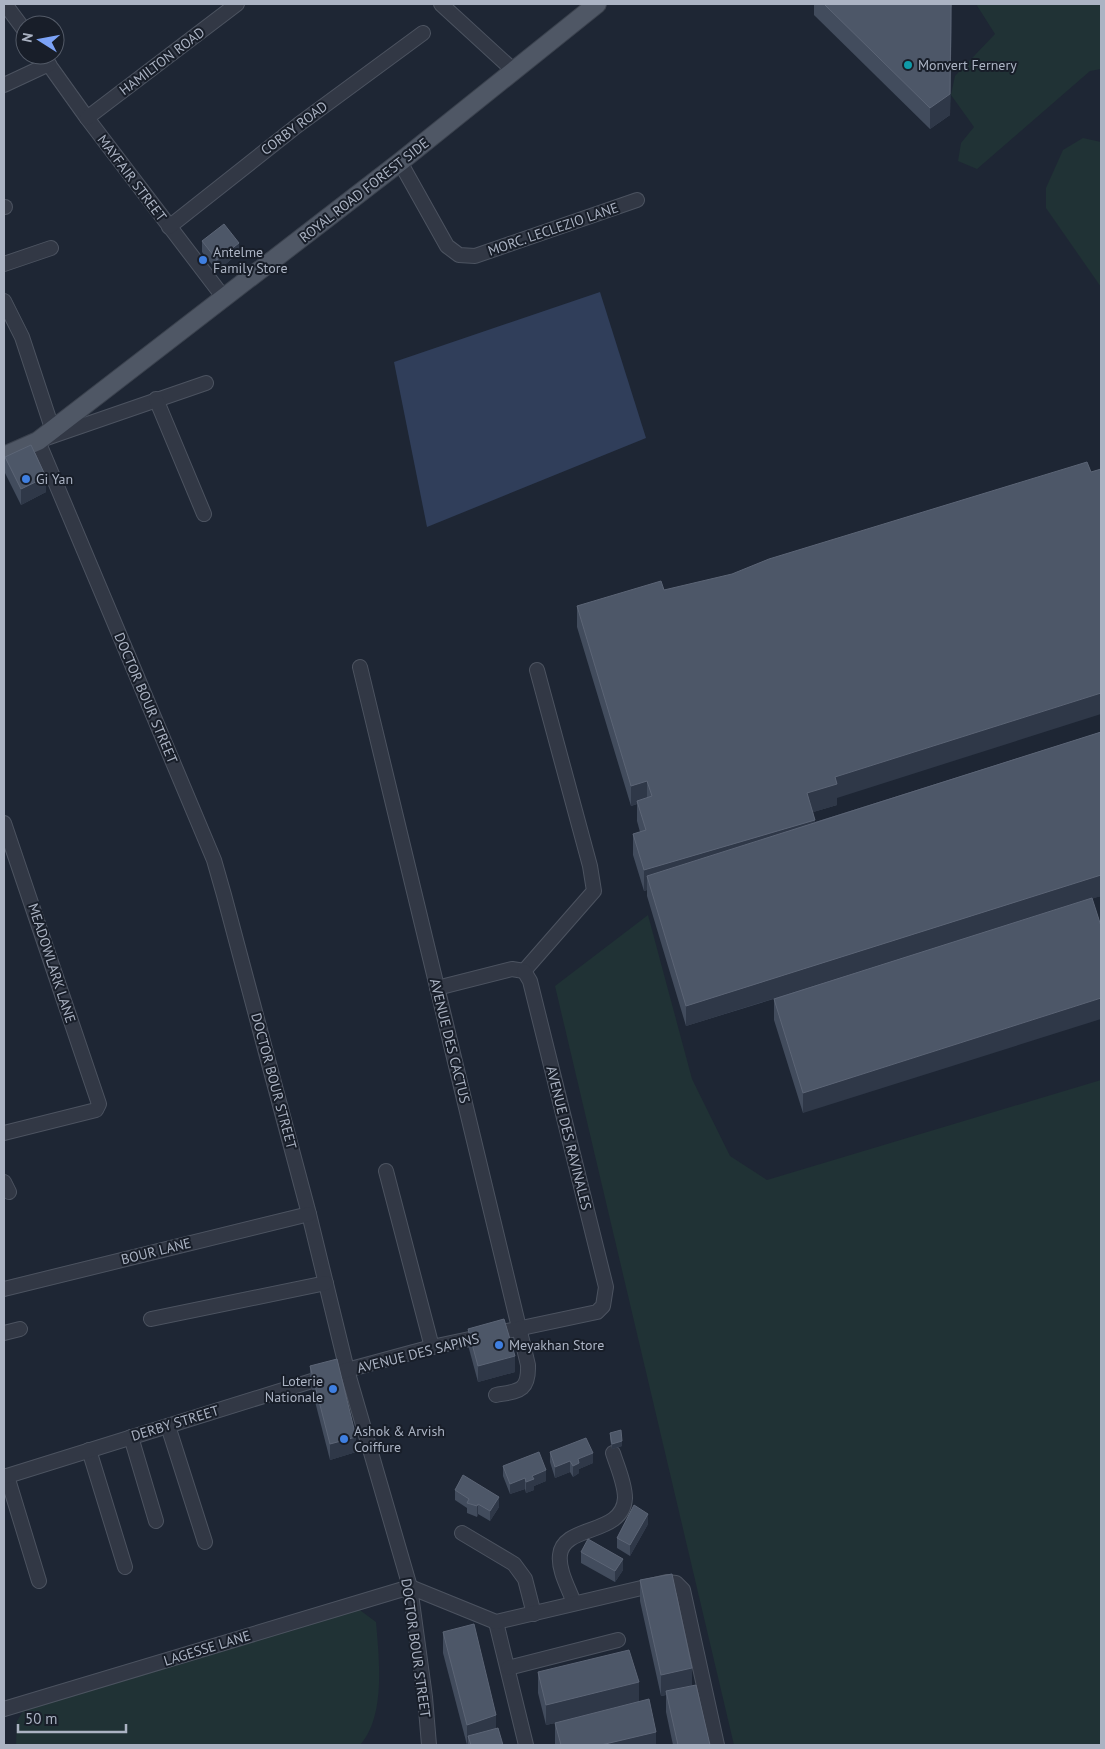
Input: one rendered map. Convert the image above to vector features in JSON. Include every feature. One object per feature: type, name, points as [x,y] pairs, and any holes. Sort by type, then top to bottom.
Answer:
[{"type":"main road","name":"ROYAL ROAD FOREST SIDE","points":[[4,456],[38,441],[52,428],[400,162],[597,4]]},
{"type":"street","points":[[5,4],[15,18]]},
{"type":"street","name":"HAMILTON ROAD","points":[[87,118],[237,4]]},
{"type":"street","points":[[441,4],[513,70]]},
{"type":"street","name":"CORBY ROAD","points":[[169,227],[298,125],[423,33]]},
{"type":"street","points":[[4,85],[36,65]]},
{"type":"street","name":"MAYFAIR STREET","points":[[50,65],[87,118],[224,298]]},
{"type":"street","name":"MORC. LECLEZIO LANE","points":[[400,162],[447,246],[459,255],[476,256],[637,200]]},
{"type":"street","points":[[4,264],[51,248]]},
{"type":"street","points":[[4,301],[22,337],[52,428]]},
{"type":"street","points":[[38,441],[206,383]]},
{"type":"street","points":[[156,399],[204,514]]},
{"type":"street","name":"DOCTOR BOUR STREET","points":[[38,441],[214,860],[309,1214],[347,1370],[410,1587],[425,1696],[428,1745]]},
{"type":"street","name":"AVENUE DES CACTUS","points":[[360,667],[528,1365],[527,1383],[517,1391],[496,1394]]},
{"type":"street","points":[[437,988],[512,969],[524,971],[594,892],[590,866],[537,670]]},
{"type":"street","name":"MEADOWLARK LANE","points":[[4,823],[99,1104],[96,1110],[4,1133]]},
{"type":"street","name":"AVENUE DES RAVINALES","points":[[524,971],[530,981],[606,1287],[603,1306]]},
{"type":"street","points":[[386,1171],[432,1347]]},
{"type":"street","name":"BOUR LANE","points":[[4,1289],[309,1214]]},
{"type":"street","points":[[151,1318],[326,1283]]},
{"type":"street","name":"AVENUE DES SAPINS","points":[[347,1370],[432,1347],[590,1315],[603,1306]]},
{"type":"street","points":[[4,1333],[20,1328]]},
{"type":"street","name":"DERBY STREET","points":[[5,1476],[347,1370]]},
{"type":"street","points":[[168,1426],[206,1542]]},
{"type":"street","points":[[131,1437],[156,1522]]},
{"type":"street","points":[[90,1450],[124,1567]]},
{"type":"street","points":[[574,1603],[560,1555],[563,1545],[570,1538],[606,1524],[619,1512],[625,1499],[624,1489],[613,1453]]},
{"type":"street","points":[[5,1476],[39,1581]]},
{"type":"street","points":[[462,1533],[514,1564],[524,1579],[534,1614]]},
{"type":"street","points":[[410,1587],[496,1622],[657,1584],[668,1582],[676,1584],[683,1590],[717,1745]]},
{"type":"street","name":"LAGESSE LANE","points":[[4,1708],[410,1587]]},
{"type":"street","points":[[496,1622],[526,1745]]},
{"type":"street","points":[[508,1668],[618,1640]]},
{"type":"shaded area","points":[[976,4],[1101,4],[1101,69],[1090,71],[977,169],[958,161],[961,143],[974,127],[951,95],[955,76],[995,34]]},
{"type":"shaded area","points":[[1083,138],[1101,142],[1101,287],[1046,208],[1046,188],[1063,150]]},
{"type":"shaded area","points":[[648,915],[692,1079],[730,1156],[767,1180],[1101,1080],[1101,1745],[734,1745],[555,986]]},
{"type":"shaded area","points":[[333,1608],[357,1608],[376,1622],[379,1669],[377,1703],[374,1719],[360,1745],[16,1745],[17,1721],[28,1703],[224,1637],[292,1631]]},
{"type":"water","points":[[600,292],[646,438],[427,527],[394,362]]},
{"type":"building","name":"Monvert Fernery","points":[[824,4],[951,4],[950,94],[930,108]]},
{"type":"building","points":[[224,224],[239,243],[217,260],[202,241]]},
{"type":"building","points":[[31,445],[46,477],[21,489],[5,457]]},
{"type":"building","points":[[1087,462],[1091,472],[1101,469],[1101,693],[835,777],[837,784],[807,793],[815,820],[644,870],[633,834],[646,830],[637,801],[652,796],[647,781],[631,786],[577,606],[661,581],[664,590],[732,574],[769,559]]},
{"type":"building","points":[[1101,732],[1101,875],[686,1006],[647,876]]},
{"type":"building","points":[[1092,898],[1101,926],[1101,998],[803,1093],[774,999]]},
{"type":"building","points":[[504,1319],[515,1356],[478,1366],[468,1329]]},
{"type":"building","points":[[337,1359],[356,1437],[330,1444],[310,1366]]},
{"type":"building","points":[[621,1430],[622,1441],[612,1444],[610,1433]]},
{"type":"building","points":[[586,1438],[593,1453],[578,1459],[579,1463],[573,1466],[570,1461],[555,1467],[550,1452]]},
{"type":"building","points":[[539,1452],[546,1470],[532,1476],[534,1479],[526,1482],[525,1478],[510,1484],[503,1466]]},
{"type":"building","points":[[463,1475],[499,1497],[490,1511],[478,1504],[477,1506],[467,1503],[469,1499],[455,1490]]},
{"type":"building","points":[[634,1505],[648,1514],[630,1545],[617,1538]]},
{"type":"building","points":[[588,1539],[623,1559],[615,1571],[581,1552]]},
{"type":"building","points":[[672,1574],[692,1668],[661,1675],[640,1580]]},
{"type":"building","points":[[474,1624],[496,1715],[467,1725],[443,1632]]},
{"type":"building","points":[[629,1650],[639,1682],[546,1705],[538,1672]]},
{"type":"building","points":[[696,1685],[710,1745],[678,1745],[666,1691]]},
{"type":"building","points":[[649,1699],[656,1732],[601,1745],[561,1745],[555,1723]]},
{"type":"building","points":[[498,1728],[503,1745],[471,1745],[468,1736]]},
{"type":"place","name":"Monvert Fernery","points":[[908,65]]},
{"type":"place","name":"Antelme Family Store","points":[[203,260]]},
{"type":"place","name":"Gi Yan","points":[[26,479]]},
{"type":"place","name":"Meyakhan Store","points":[[499,1345]]},
{"type":"place","name":"Loterie Nationale","points":[[333,1389]]},
{"type":"place","name":"Ashok & Arvish Coiffure","points":[[344,1439]]}]
